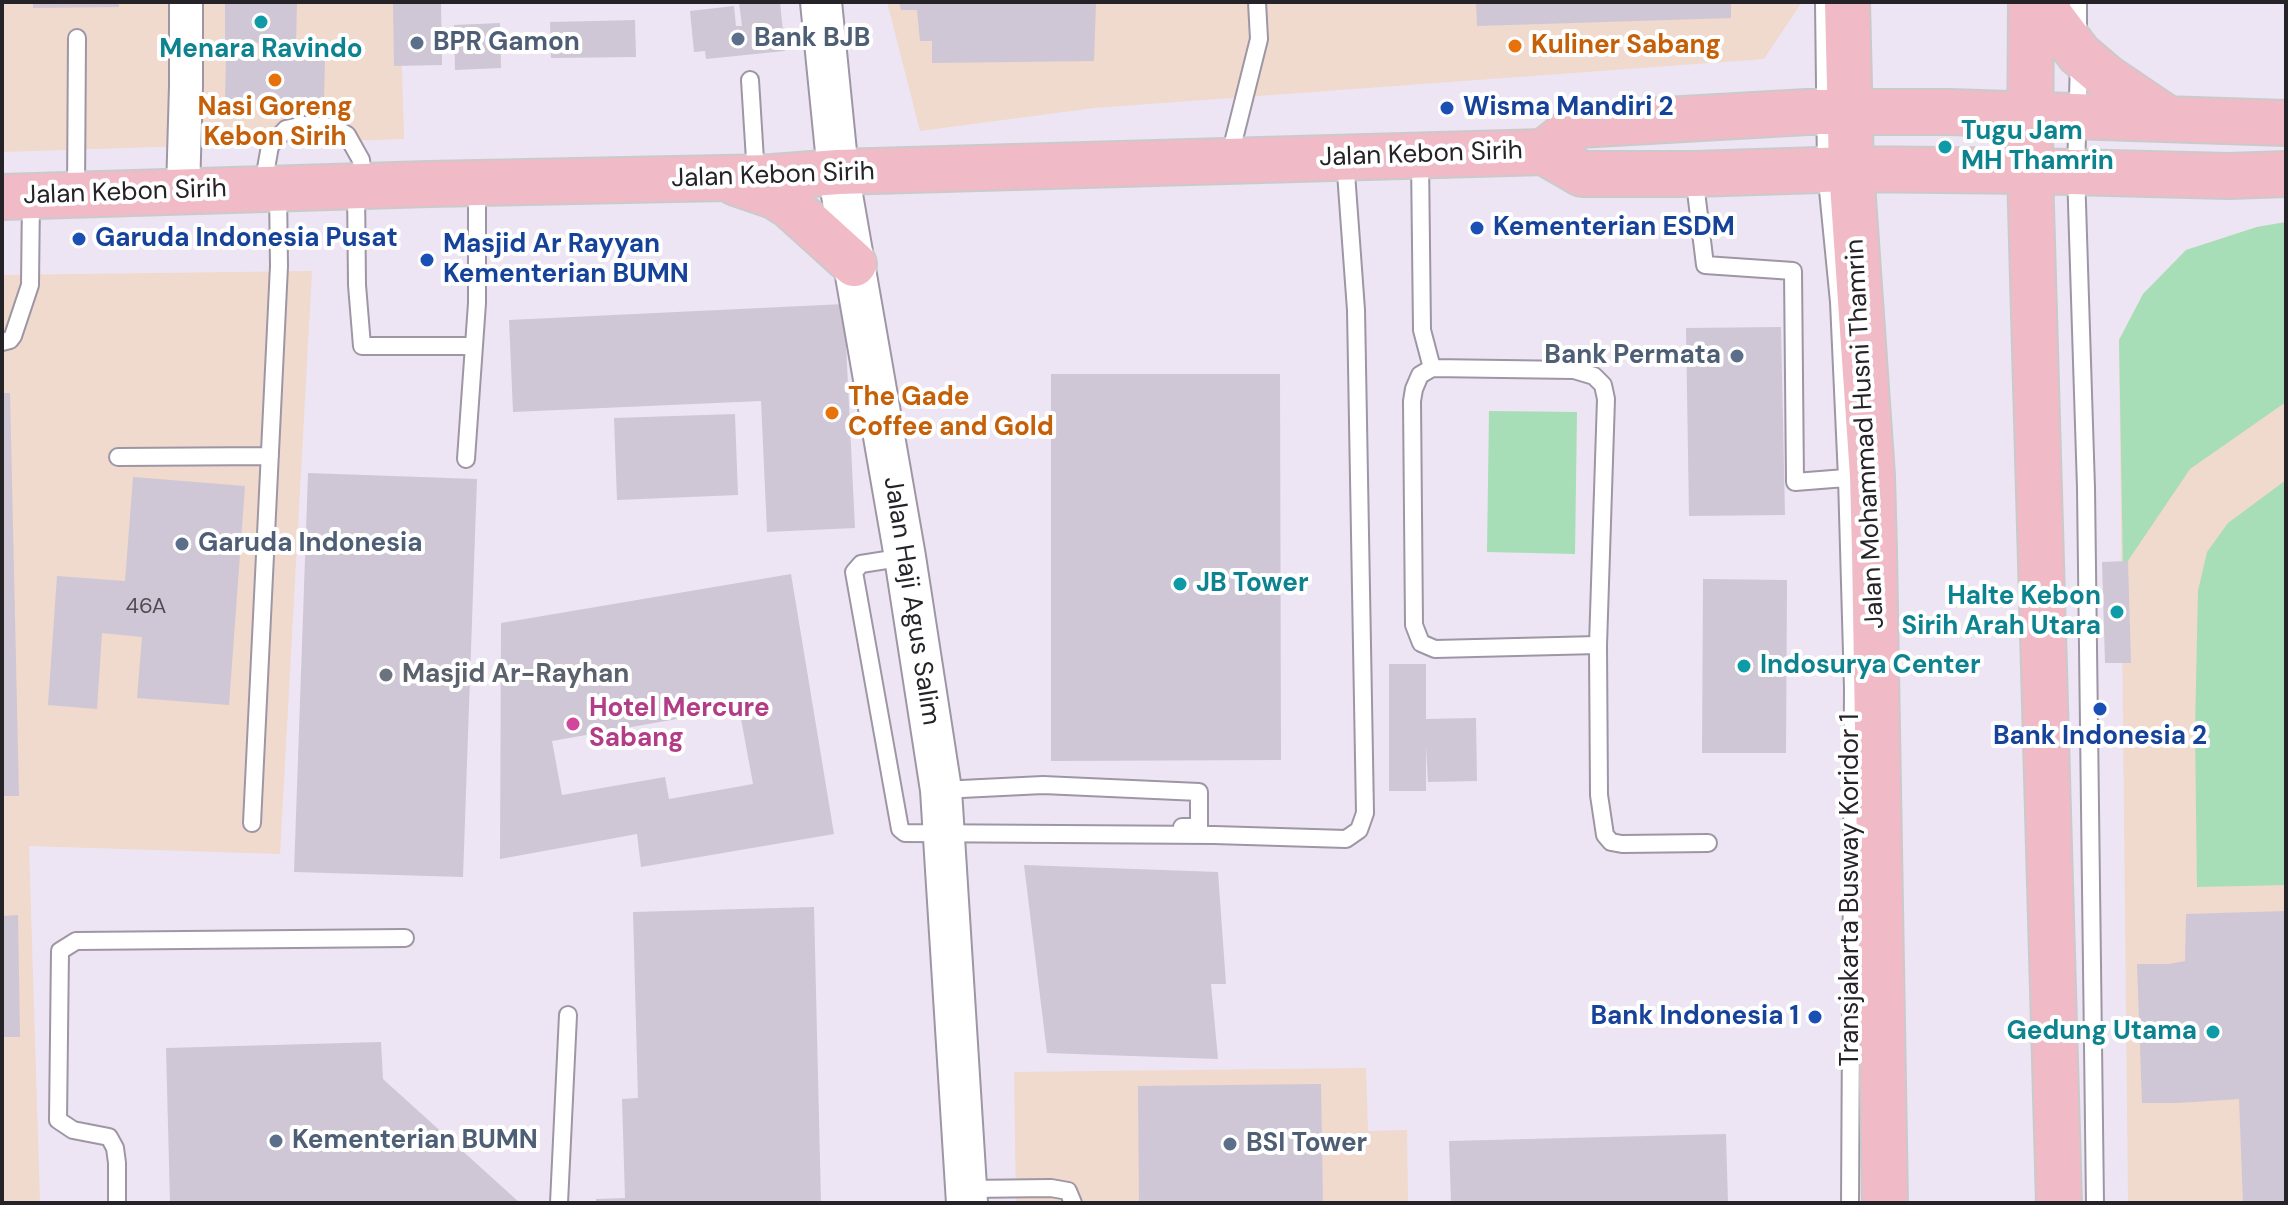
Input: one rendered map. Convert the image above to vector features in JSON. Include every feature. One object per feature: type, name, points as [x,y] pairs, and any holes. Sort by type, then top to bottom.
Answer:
[{"type":"main road","name":"Jalan Mohammad Husni Thamrin","points":[[1847,2],[1838,112],[1839,170],[1859,477],[1885,1203]]},
{"type":"main road","points":[[2031,2],[2030,171],[2059,1203]]},
{"type":"main road","points":[[2040,2],[2079,54],[2106,77],[2168,119]]},
{"type":"main road","name":"Jalan Kebon Sirih","points":[[1544,152],[1578,125],[1838,112],[2286,123]]},
{"type":"main road","name":"Jalan Kebon Sirih","points":[[17,196],[736,178],[838,172],[1544,152],[1582,174],[1839,170],[2229,176],[2286,174]]},
{"type":"main road","points":[[736,178],[790,206],[854,264]]},
{"type":"street","points":[[183,191],[186,2]]},
{"type":"street","name":"Jalan Haji Agus Salim","points":[[821,2],[838,172],[905,557],[941,790],[967,1196]]},
{"type":"lane","points":[[1228,161],[1259,39],[1257,2]]},
{"type":"lane","points":[[1824,2],[1838,112]]},
{"type":"lane","points":[[2078,2],[2076,172],[2086,488],[2095,1203]]},
{"type":"lane","points":[[76,195],[77,38]]},
{"type":"lane","points":[[736,178],[750,80]]},
{"type":"lane","points":[[252,823],[279,266],[270,189],[270,146],[286,129],[304,125],[333,127],[347,135],[361,160],[357,285],[362,346],[474,346]]},
{"type":"lane","points":[[1420,155],[1422,330],[1432,368]]},
{"type":"lane","points":[[905,557],[861,564],[854,572],[900,829],[911,834],[1214,835],[1346,839],[1359,830],[1365,813],[1357,326],[1345,158]]},
{"type":"lane","points":[[1694,174],[1705,265],[1793,271],[1795,482],[1859,477]]},
{"type":"lane","points":[[466,459],[477,303],[477,183]]},
{"type":"lane","points":[[2,342],[13,336],[30,285],[17,196]]},
{"type":"lane","points":[[1598,645],[1435,649],[1421,643],[1414,625],[1412,401],[1420,375],[1432,368],[1574,370],[1594,376],[1603,385],[1606,399],[1598,645],[1599,795],[1605,835],[1611,842],[1622,844],[1708,843]]},
{"type":"lane","points":[[118,457],[270,456]]},
{"type":"lane","name":"Transjakarta Busway Koridor 1","points":[[1850,1203],[1853,688],[1859,477]]},
{"type":"lane","points":[[941,790],[1043,785],[1199,792],[1199,827],[1057,825],[1038,833]]},
{"type":"lane","points":[[117,1203],[115,1148],[109,1137],[73,1130],[58,1120],[60,951],[76,941],[405,938]]},
{"type":"lane","points":[[559,1203],[568,1015]]},
{"type":"lane","points":[[967,1196],[1051,1188],[1068,1191],[1073,1203]]},
{"type":"shaded area","points":[[2,2],[400,2],[404,139],[2,152]]},
{"type":"shaded area","points":[[887,2],[1802,2],[1764,59],[1094,108],[920,131]]},
{"type":"shaded area","points":[[2286,222],[2286,1203],[2128,1203],[2119,340],[2143,294],[2186,250],[2257,227]]},
{"type":"shaded area","points":[[312,271],[280,854],[29,846],[40,1203],[2,1203],[2,275]]},
{"type":"shaded area","name":"BSI Tower","points":[[1366,1068],[1368,1131],[1407,1130],[1408,1203],[1016,1203],[1014,1072]]},
{"type":"green space","points":[[2286,222],[2286,402],[2190,469],[2123,568],[2119,340],[2143,294],[2186,250],[2257,227]]},
{"type":"green space","points":[[1489,411],[1577,412],[1575,554],[1487,552]]},
{"type":"green space","points":[[2286,480],[2286,885],[2197,887],[2195,731],[2198,591],[2207,552],[2228,523]]},
{"type":"building","points":[[33,2],[119,2],[119,7],[33,8]]},
{"type":"building","name":"Menara Ravindo","points":[[225,2],[297,2],[296,43],[225,42]]},
{"type":"building","points":[[393,2],[441,2],[442,65],[394,66]]},
{"type":"building","name":"Bank BJB","points":[[739,2],[780,2],[785,51],[706,59],[705,51],[694,52],[690,11],[734,6],[736,26],[742,26]]},
{"type":"building","points":[[899,2],[1096,2],[1094,61],[932,63],[932,41],[920,41],[917,10],[901,10]]},
{"type":"building","points":[[1476,2],[1731,2],[1731,18],[1477,26]]},
{"type":"building","points":[[635,20],[636,57],[551,58],[550,22]]},
{"type":"building","points":[[500,23],[501,68],[455,70],[454,25]]},
{"type":"building","name":"Nasi Goreng Kebon Sirih","points":[[226,58],[325,60],[324,100],[225,99]]},
{"type":"building","points":[[844,304],[855,528],[767,532],[761,401],[513,412],[509,320]]},
{"type":"building","points":[[1781,327],[1785,515],[1689,516],[1686,328]]},
{"type":"building","points":[[1051,374],[1280,374],[1281,760],[1051,761]]},
{"type":"building","points":[[2,393],[10,393],[19,796],[2,796]]},
{"type":"building","points":[[735,414],[738,495],[617,500],[614,418]]},
{"type":"building","name":"Masjid Ar-Rayhan","points":[[308,473],[477,479],[463,877],[294,872]]},
{"type":"building","points":[[133,477],[245,486],[229,705],[137,698],[142,637],[102,633],[97,709],[48,705],[57,576],[125,581]]},
{"type":"building","name":"Halte Kebon Sirih Arah Utara","points":[[2128,561],[2131,663],[2105,663],[2102,562]]},
{"type":"building","name":"Hotel Mercure Sabang","points":[[791,574],[834,834],[641,867],[637,834],[500,859],[501,623]],"holes":[[[739,708],[753,784],[669,799],[665,777],[562,795],[552,741]]]},
{"type":"building","name":"Indosurya Center","points":[[1703,579],[1787,580],[1786,753],[1702,753]]},
{"type":"building","points":[[1389,664],[1426,664],[1426,719],[1476,718],[1477,781],[1428,782],[1426,747],[1426,791],[1389,791]]},
{"type":"building","points":[[1024,865],[1218,872],[1226,984],[1211,984],[1218,1059],[1047,1053]]},
{"type":"building","points":[[814,907],[821,1203],[596,1203],[596,1199],[625,1198],[622,1099],[638,1098],[633,912]]},
{"type":"building","name":"Gedung Utama","points":[[2286,911],[2286,1203],[2243,1203],[2239,1099],[2142,1103],[2137,964],[2185,961],[2186,914]]},
{"type":"building","points":[[18,915],[20,1037],[2,1037],[2,916]]},
{"type":"building","name":"Kementerian BUMN","points":[[381,1042],[383,1079],[520,1203],[170,1203],[166,1048]]},
{"type":"building","name":"BSI Tower","points":[[1321,1084],[1323,1203],[1139,1203],[1138,1086]]},
{"type":"building","points":[[1726,1134],[1728,1203],[1451,1203],[1449,1141]]},
{"type":"place","name":"Menara Ravindo","points":[[261,22]]},
{"type":"place","name":"Bank BJB","points":[[738,39]]},
{"type":"place","name":"BPR Gamon","points":[[417,43]]},
{"type":"place","name":"Kuliner Sabang","points":[[1515,46]]},
{"type":"place","name":"Nasi Goreng Kebon Sirih","points":[[275,80]]},
{"type":"place","name":"Wisma Mandiri 2","points":[[1447,108]]},
{"type":"place","name":"Tugu Jam MH Thamrin","points":[[1945,147]]},
{"type":"place","name":"Kementerian ESDM","points":[[1477,228]]},
{"type":"place","name":"Garuda Indonesia Pusat","points":[[79,239]]},
{"type":"place","name":"Masjid Ar Rayyan Kementerian BUMN","points":[[427,260]]},
{"type":"place","name":"Bank Permata","points":[[1737,356]]},
{"type":"place","name":"The Gade Coffee and Gold","points":[[832,413]]},
{"type":"place","name":"Garuda Indonesia","points":[[182,544]]},
{"type":"place","name":"JB Tower","points":[[1180,584]]},
{"type":"place","name":"Halte Kebon Sirih Arah Utara","points":[[2117,612]]},
{"type":"place","name":"Indosurya Center","points":[[1744,666]]},
{"type":"place","name":"Masjid Ar-Rayhan","points":[[386,675]]},
{"type":"place","name":"Bank Indonesia 2","points":[[2100,709]]},
{"type":"place","name":"Hotel Mercure Sabang","points":[[573,724]]},
{"type":"place","name":"Bank Indonesia 1","points":[[1815,1017]]},
{"type":"place","name":"Gedung Utama","points":[[2213,1032]]},
{"type":"place","name":"Kementerian BUMN","points":[[276,1141]]},
{"type":"place","name":"BSI Tower","points":[[1230,1144]]}]
